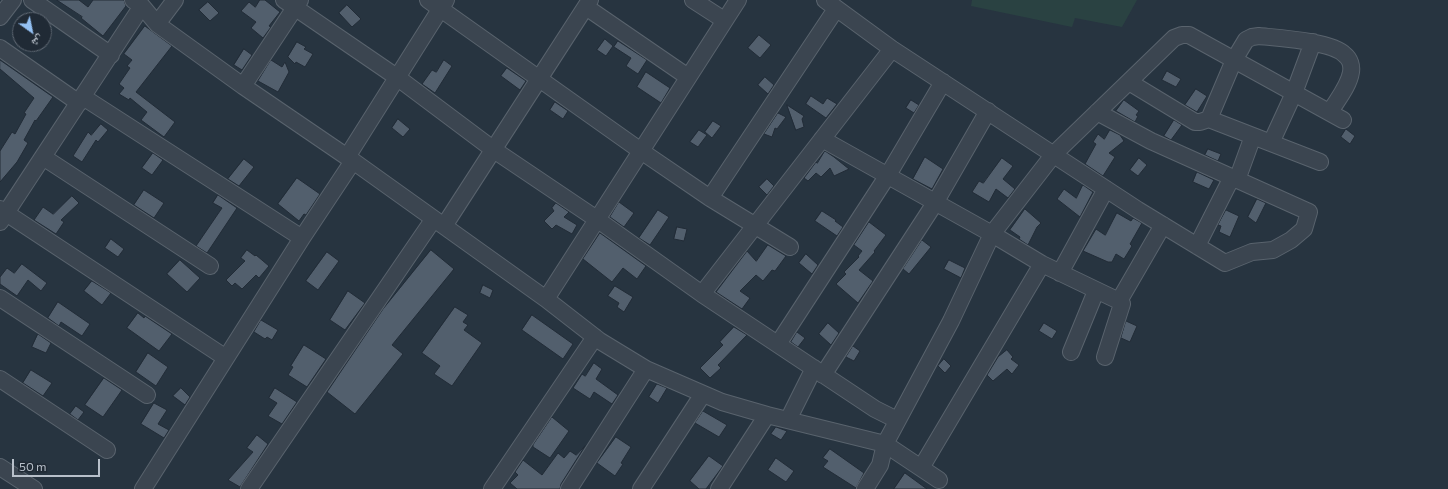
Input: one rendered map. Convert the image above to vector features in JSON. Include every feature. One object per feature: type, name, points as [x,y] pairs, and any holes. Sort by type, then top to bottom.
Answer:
[{"type":"street","points":[[0,17],[12,0]]},
{"type":"street","points":[[32,0],[111,55]]},
{"type":"street","points":[[157,24],[175,0]]},
{"type":"street","points":[[693,0],[724,20]]},
{"type":"street","points":[[546,299],[738,0]]},
{"type":"street","points":[[243,86],[293,2],[494,150],[598,220],[702,294],[875,409],[897,420]]},
{"type":"street","points":[[226,358],[2,215],[43,157],[111,55],[138,3],[157,24],[243,86],[350,159],[546,299],[595,336],[646,368],[722,402],[767,415],[885,444],[939,480]]},
{"type":"street","points":[[143,489],[302,238],[398,78],[439,3],[539,78],[641,151],[710,198],[790,247]]},
{"type":"street","points":[[249,489],[439,223],[494,150],[588,3],[688,77]]},
{"type":"street","points":[[710,198],[831,4],[892,49],[1106,189],[1225,263],[1252,252],[1273,250],[1292,240],[1304,229],[1309,212],[1151,141],[1097,112]]},
{"type":"street","points":[[865,489],[880,465],[885,444],[951,321],[992,234],[1054,154],[1174,38],[1182,35],[1189,35],[1234,60],[1336,116],[1349,80],[1351,70],[1349,60],[1345,54],[1337,50],[1313,42],[1259,36],[1252,37],[1246,40],[1234,60],[1209,119]]},
{"type":"street","points":[[1271,143],[1294,93],[1313,42]]},
{"type":"street","points":[[0,48],[302,238]]},
{"type":"street","points":[[702,294],[892,49]]},
{"type":"street","points":[[778,344],[888,175],[944,82]]},
{"type":"street","points":[[1129,82],[1195,122],[1209,119],[1320,162]]},
{"type":"street","points":[[788,420],[819,371],[935,203],[988,111]]},
{"type":"street","points":[[1197,246],[1234,179],[1252,136]]},
{"type":"street","points":[[822,139],[992,234],[1042,264],[1119,301],[1122,304],[1105,357]]},
{"type":"street","points":[[43,157],[210,266]]},
{"type":"street","points":[[1060,272],[1106,189]]},
{"type":"street","points":[[1119,301],[1163,225]]},
{"type":"street","points":[[921,468],[1042,264]]},
{"type":"street","points":[[1071,352],[1096,291]]},
{"type":"street","points":[[0,298],[147,395]]},
{"type":"street","points":[[492,489],[595,336]]},
{"type":"street","points":[[569,489],[646,368]]},
{"type":"street","points":[[0,378],[107,450]]},
{"type":"street","points":[[641,489],[703,394]]},
{"type":"street","points":[[719,489],[767,415]]},
{"type":"street","points":[[0,467],[27,487]]},
{"type":"green space","points":[[972,0],[1137,0],[1122,27],[1075,18],[1072,27],[971,6]]},
{"type":"building","points":[[57,0],[79,0],[88,7],[93,0],[124,0],[126,6],[103,36],[81,18],[82,17]]},
{"type":"building","points":[[260,0],[265,0],[280,12],[269,26],[271,27],[263,38],[251,28],[256,22],[241,11],[249,2],[255,7]]},
{"type":"building","points":[[208,2],[219,13],[210,21],[199,10]]},
{"type":"building","points":[[347,5],[361,19],[352,27],[339,13]]},
{"type":"building","points":[[145,26],[172,46],[136,92],[175,122],[164,137],[141,120],[147,112],[130,98],[129,100],[119,94],[124,88],[119,84],[130,68],[127,66],[132,60],[124,54]]},
{"type":"building","points":[[759,35],[771,45],[760,58],[748,48]]},
{"type":"building","points":[[605,39],[613,46],[606,56],[597,50]]},
{"type":"building","points":[[618,41],[647,60],[638,74],[626,66],[631,58],[614,47]]},
{"type":"building","points":[[297,42],[306,47],[304,49],[313,54],[305,67],[296,62],[295,64],[288,57]]},
{"type":"building","points":[[244,49],[252,55],[242,70],[234,65]]},
{"type":"building","points":[[0,60],[53,97],[36,121],[35,120],[24,140],[28,143],[17,162],[0,182],[0,151],[12,132],[15,134],[26,114],[24,113],[34,98],[0,69]]},
{"type":"building","points":[[271,60],[282,67],[285,62],[289,72],[278,92],[258,81]]},
{"type":"building","points":[[444,60],[452,66],[435,93],[422,84],[432,70],[436,72]]},
{"type":"building","points":[[507,68],[526,81],[520,90],[501,76]]},
{"type":"building","points":[[1167,71],[1181,79],[1176,87],[1162,80]]},
{"type":"building","points":[[646,72],[670,88],[661,103],[637,87]]},
{"type":"building","points":[[765,77],[774,85],[768,94],[758,85]]},
{"type":"building","points":[[1196,89],[1207,96],[1197,112],[1185,105]]},
{"type":"building","points":[[811,96],[823,104],[827,98],[837,104],[826,118],[806,104]]},
{"type":"building","points":[[911,100],[919,105],[914,113],[906,108]]},
{"type":"building","points":[[1124,100],[1139,111],[1136,115],[1138,116],[1135,122],[1116,111]]},
{"type":"building","points":[[555,102],[568,111],[563,119],[550,110]]},
{"type":"building","points":[[787,105],[804,116],[802,119],[804,127],[796,130]]},
{"type":"building","points":[[778,113],[786,117],[777,129],[775,128],[772,137],[764,134]]},
{"type":"building","points":[[398,119],[410,129],[403,137],[392,128]]},
{"type":"building","points":[[1174,120],[1182,125],[1171,140],[1164,136]]},
{"type":"building","points":[[713,121],[721,126],[712,138],[705,132]]},
{"type":"building","points":[[101,124],[108,130],[98,142],[96,140],[82,162],[73,156],[88,132],[91,135]]},
{"type":"building","points":[[1346,129],[1355,136],[1350,144],[1341,137]]},
{"type":"building","points":[[699,130],[707,135],[698,147],[690,142]]},
{"type":"building","points":[[1110,130],[1120,135],[1124,141],[1109,153],[1115,157],[1103,176],[1085,164],[1096,144],[1093,142],[1098,134],[1104,139]]},
{"type":"building","points":[[1208,149],[1221,154],[1218,161],[1205,155]]},
{"type":"building","points":[[825,151],[849,169],[834,176],[830,168],[821,177],[816,173],[808,181],[804,178]]},
{"type":"building","points":[[153,153],[163,160],[152,175],[142,168]]},
{"type":"building","points":[[925,157],[943,169],[932,189],[913,179]]},
{"type":"building","points":[[1002,158],[1013,166],[1003,179],[1015,189],[1008,198],[996,189],[989,202],[972,192],[979,181],[983,183]]},
{"type":"building","points":[[1139,158],[1147,165],[1138,176],[1130,170]]},
{"type":"building","points":[[244,159],[254,167],[239,186],[228,179]]},
{"type":"building","points":[[1197,172],[1214,180],[1209,189],[1193,182]]},
{"type":"building","points":[[297,178],[320,194],[306,215],[304,214],[299,221],[278,204]]},
{"type":"building","points":[[767,179],[774,186],[767,195],[759,187]]},
{"type":"building","points":[[1083,185],[1093,192],[1080,217],[1057,199],[1064,189],[1076,198]]},
{"type":"building","points":[[144,190],[164,203],[154,218],[134,205]]},
{"type":"building","points":[[218,195],[237,208],[207,253],[196,246],[222,208],[213,203]]},
{"type":"building","points":[[72,196],[79,203],[61,220],[64,222],[56,234],[34,220],[43,207],[53,214]]},
{"type":"building","points":[[1257,199],[1266,203],[1256,223],[1248,217]]},
{"type":"building","points":[[619,202],[634,213],[624,227],[610,217]]},
{"type":"building","points":[[556,203],[569,212],[564,217],[577,225],[572,234],[556,225],[552,229],[544,221],[554,211],[552,208]]},
{"type":"building","points":[[1025,209],[1041,223],[1037,227],[1028,245],[1010,230]]},
{"type":"building","points":[[658,210],[669,217],[650,245],[639,238]]},
{"type":"building","points":[[1226,210],[1239,216],[1230,237],[1219,232],[1221,226],[1218,225]]},
{"type":"building","points":[[822,211],[836,220],[835,221],[843,227],[837,236],[815,221]]},
{"type":"building","points":[[1117,213],[1131,221],[1133,218],[1142,223],[1130,244],[1132,246],[1124,259],[1116,254],[1112,262],[1108,262],[1083,251],[1096,229],[1105,235]]},
{"type":"building","points":[[869,222],[886,235],[874,251],[875,252],[859,270],[873,281],[858,303],[836,284],[846,274],[844,272],[859,257],[858,256],[862,251],[854,245]]},
{"type":"building","points":[[677,227],[687,229],[684,241],[674,239]]},
{"type":"building","points":[[600,233],[646,266],[637,279],[623,268],[612,282],[583,259]]},
{"type":"building","points":[[111,239],[124,249],[118,257],[105,248]]},
{"type":"building","points":[[922,240],[931,247],[909,274],[903,269]]},
{"type":"building","points":[[768,245],[786,256],[775,271],[772,270],[763,281],[756,275],[740,291],[750,298],[742,309],[716,292],[747,251],[756,261]]},
{"type":"building","points":[[247,250],[255,256],[256,255],[269,266],[259,278],[256,275],[242,289],[235,283],[232,286],[226,280],[245,261],[241,258]]},
{"type":"building","points":[[431,250],[454,269],[392,345],[403,354],[355,414],[327,392],[383,309]]},
{"type":"building","points":[[327,252],[339,261],[318,290],[306,281]]},
{"type":"building","points":[[806,254],[818,265],[812,274],[799,263]]},
{"type":"building","points":[[180,260],[200,278],[187,292],[167,274]]},
{"type":"building","points":[[949,260],[965,268],[961,278],[944,269]]},
{"type":"building","points":[[22,264],[47,283],[41,291],[28,280],[17,296],[0,284],[0,277],[7,268],[14,273]]},
{"type":"building","points":[[92,281],[111,293],[102,305],[84,291]]},
{"type":"building","points":[[483,285],[493,290],[490,298],[480,293]]},
{"type":"building","points":[[615,286],[633,297],[624,312],[617,307],[619,303],[608,296]]},
{"type":"building","points":[[348,291],[365,303],[345,330],[330,320]]},
{"type":"building","points":[[58,302],[90,324],[82,336],[61,322],[59,326],[48,318]]},
{"type":"building","points":[[455,307],[468,315],[463,322],[468,325],[464,330],[482,343],[452,386],[434,374],[440,366],[422,353]]},
{"type":"building","points":[[138,313],[172,334],[159,351],[127,328]]},
{"type":"building","points":[[532,315],[573,344],[563,359],[522,330]]},
{"type":"building","points":[[261,320],[278,330],[272,340],[267,337],[265,339],[254,332]]},
{"type":"building","points":[[1126,321],[1137,326],[1130,342],[1121,338]]},
{"type":"building","points":[[828,323],[839,333],[831,345],[819,334]]},
{"type":"building","points":[[1044,323],[1057,331],[1052,339],[1039,331]]},
{"type":"building","points":[[734,327],[747,335],[718,365],[721,368],[710,378],[700,368],[723,345],[720,342]]},
{"type":"building","points":[[797,332],[805,338],[798,347],[791,342]]},
{"type":"building","points":[[38,334],[51,343],[46,353],[32,347]]},
{"type":"building","points":[[304,345],[326,359],[307,387],[288,375],[293,367],[291,366]]},
{"type":"building","points":[[853,346],[860,351],[854,361],[846,357]]},
{"type":"building","points":[[1007,350],[1013,357],[1011,359],[1019,365],[1012,374],[1007,369],[993,381],[987,375],[998,357]]},
{"type":"building","points":[[148,353],[168,367],[156,386],[136,372]]},
{"type":"building","points":[[944,359],[951,366],[945,373],[938,366]]},
{"type":"building","points":[[594,363],[602,369],[596,379],[618,395],[612,404],[594,392],[590,399],[573,388],[582,374],[585,376]]},
{"type":"building","points":[[31,370],[52,383],[43,396],[23,383]]},
{"type":"building","points":[[104,378],[122,390],[103,417],[85,405]]},
{"type":"building","points":[[657,384],[667,388],[658,403],[649,397]]},
{"type":"building","points":[[181,388],[190,397],[185,405],[173,396]]},
{"type":"building","points":[[275,388],[297,402],[282,424],[268,416],[277,403],[269,398]]},
{"type":"building","points":[[154,403],[167,410],[158,424],[169,430],[164,438],[141,424]]},
{"type":"building","points":[[76,406],[84,412],[78,420],[70,414]]},
{"type":"building","points":[[703,411],[727,425],[719,437],[695,423]]},
{"type":"building","points":[[552,417],[569,431],[550,458],[533,447],[533,445]]},
{"type":"building","points":[[776,427],[787,431],[781,440],[771,434]]},
{"type":"building","points":[[257,435],[268,444],[240,487],[228,480],[253,452],[247,448]]},
{"type":"building","points":[[616,437],[631,447],[621,463],[623,464],[615,476],[597,463]]},
{"type":"building","points":[[585,446],[561,484],[560,489],[517,489],[510,483],[518,475],[515,472],[523,460],[542,475],[558,453],[564,458],[570,451],[576,455]]},
{"type":"building","points":[[830,449],[864,473],[856,488],[823,467],[828,461],[823,458]]},
{"type":"building","points":[[709,456],[723,466],[706,489],[699,489],[690,481]]},
{"type":"building","points":[[776,458],[794,471],[786,482],[768,470]]},
{"type":"building","points":[[905,473],[927,489],[894,489]]}]
